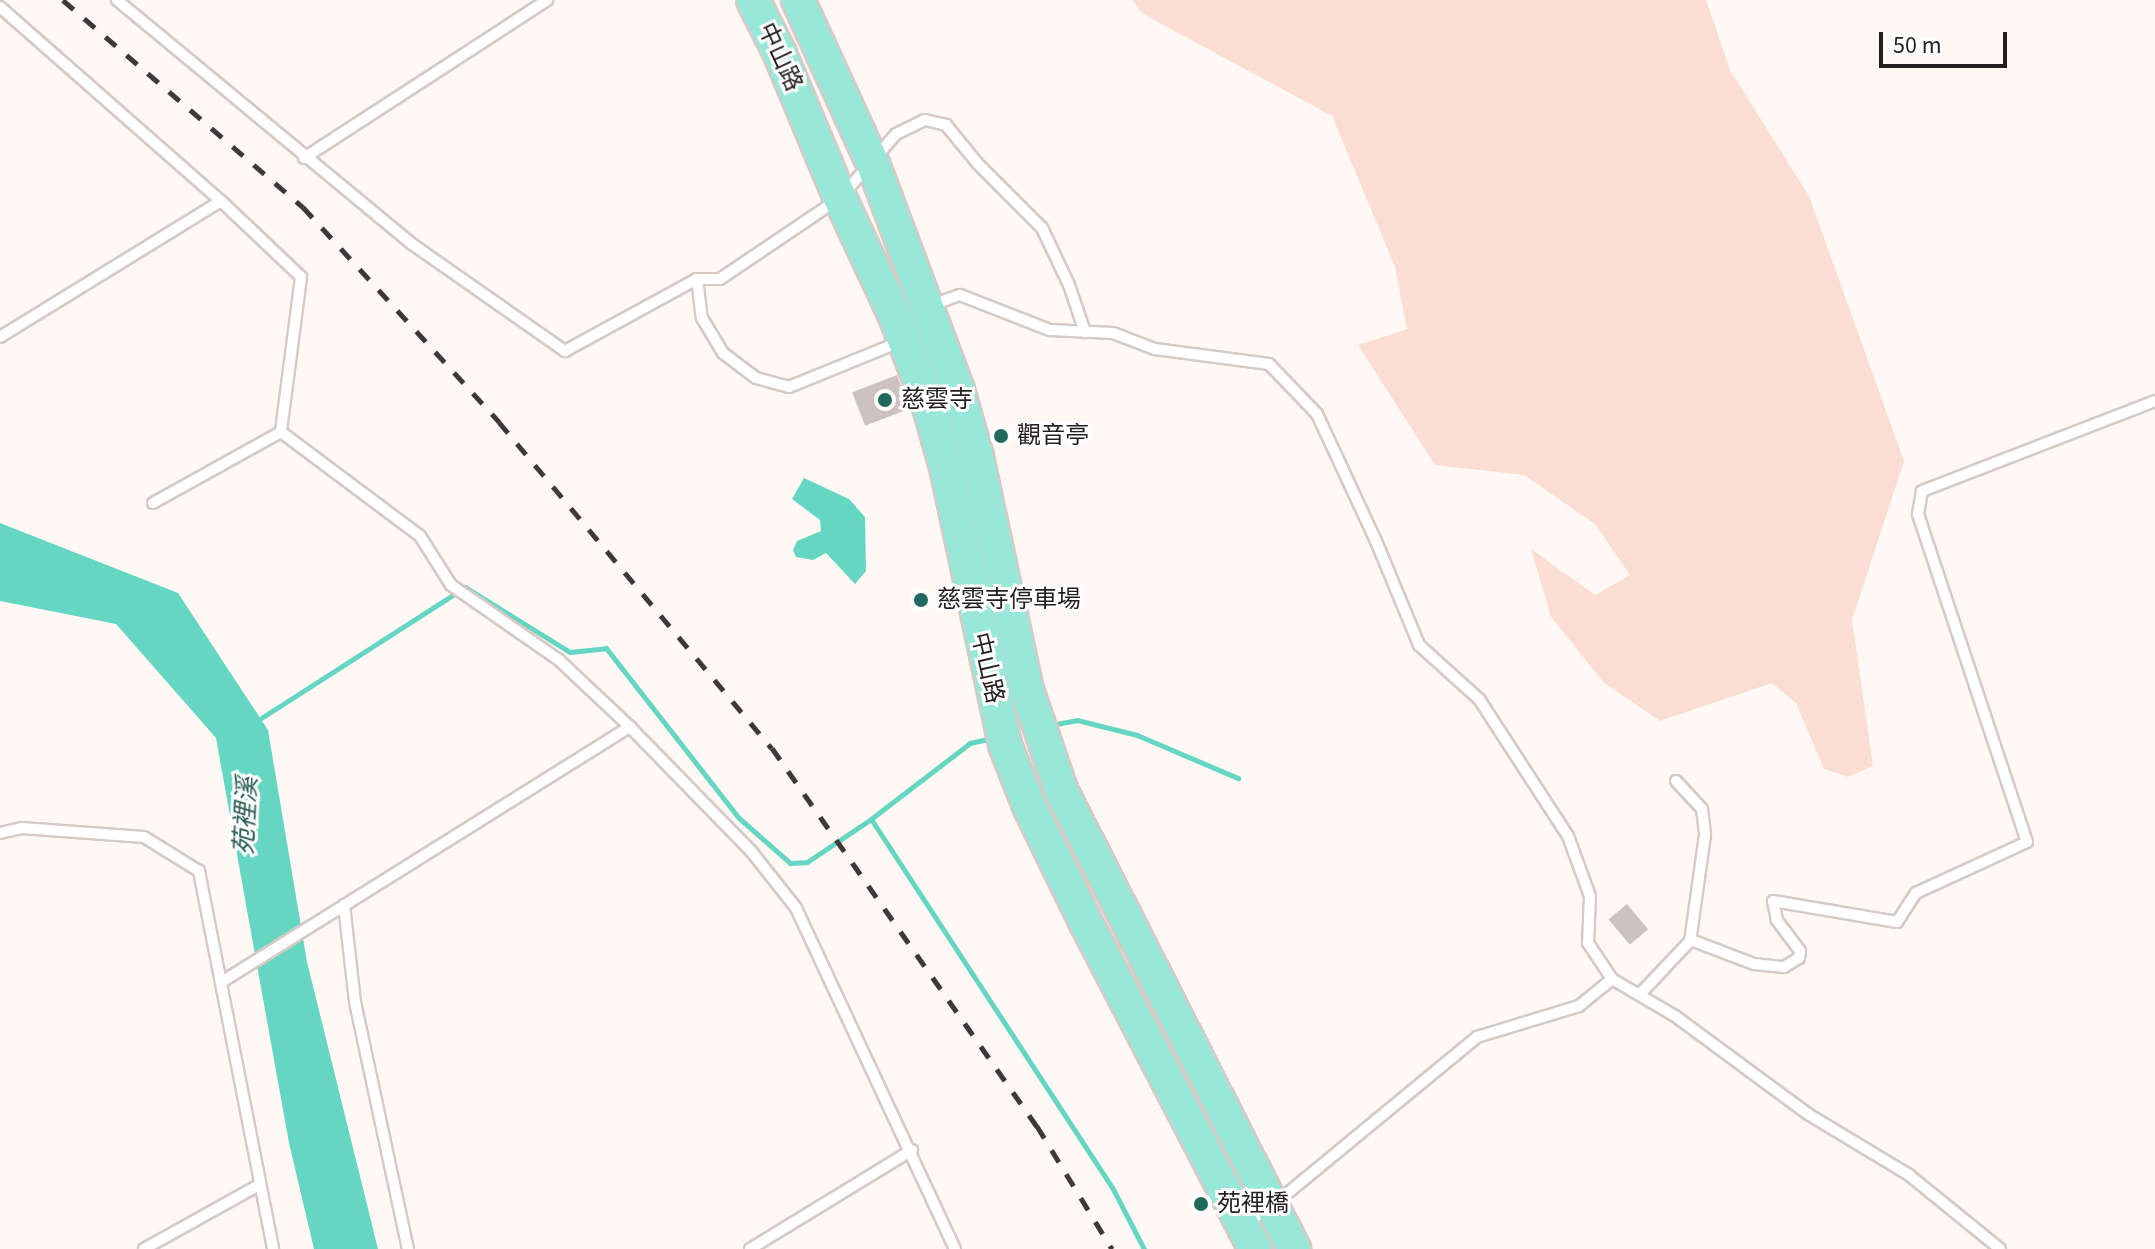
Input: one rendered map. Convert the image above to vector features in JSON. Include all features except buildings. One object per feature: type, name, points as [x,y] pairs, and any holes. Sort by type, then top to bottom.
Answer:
[{"type":"main road","name":"中山路","points":[[753,0],[780,54],[840,198],[911,317],[977,457],[1027,690],[1062,792],[1272,1206]]},
{"type":"main road","name":"中山路","points":[[798,0],[873,164],[911,317],[927,400],[946,467],[1005,745],[1030,808],[1085,921],[1248,1237]]},
{"type":"main road","points":[[946,467],[977,457]]},
{"type":"main road","points":[[1272,1206],[1294,1249]]},
{"type":"lane","points":[[117,0],[304,158],[412,244],[565,351],[697,279],[720,279],[840,198],[873,164],[896,134],[925,120],[946,125],[978,164],[1042,228],[1069,285],[1085,332]]},
{"type":"lane","points":[[304,158],[547,0]]},
{"type":"lane","points":[[0,7],[221,201],[301,277],[281,432]]},
{"type":"lane","points":[[0,337],[221,201]]},
{"type":"lane","points":[[697,279],[702,318],[723,353],[756,378],[789,387],[911,317],[960,295],[1050,330],[1113,333],[1155,349],[1269,364],[1317,414],[1376,541],[1419,645],[1479,699],[1568,836],[1590,896],[1588,943],[1612,979],[1641,993],[1808,1114],[1909,1175],[2000,1249]]},
{"type":"lane","points":[[1690,942],[1754,964],[1784,967],[1799,958],[1800,951],[1777,920],[1773,901],[1897,922],[1916,893],[2027,842],[1918,514],[1922,491],[2155,401]]},
{"type":"lane","points":[[153,503],[281,432]]},
{"type":"lane","points":[[281,432],[420,536],[451,585],[559,660],[630,727],[751,851],[796,908],[912,1150],[955,1249]]},
{"type":"lane","points":[[223,981],[630,727]]},
{"type":"lane","points":[[1641,993],[1690,942],[1705,835],[1702,809],[1676,781]]},
{"type":"lane","points":[[0,833],[22,828],[144,837],[199,871],[223,981],[273,1249]]},
{"type":"lane","points":[[341,906],[355,1002],[408,1249]]},
{"type":"lane","points":[[1248,1237],[1272,1206],[1477,1037],[1579,1006],[1612,979]]},
{"type":"lane","points":[[750,1249],[912,1150]]},
{"type":"lane","points":[[144,1249],[259,1185]]},
{"type":"shaded area","points":[[1132,0],[1706,0],[1730,70],[1809,196],[1904,461],[1852,620],[1873,766],[1848,777],[1824,769],[1796,703],[1772,683],[1660,721],[1604,683],[1551,617],[1531,549],[1595,595],[1630,575],[1595,524],[1524,475],[1435,465],[1358,345],[1407,329],[1395,267],[1332,116],[1143,14]]},
{"type":"water","points":[[804,478],[849,499],[865,517],[866,571],[855,584],[826,553],[813,560],[796,557],[793,550],[797,541],[821,531],[820,520],[792,499]]},
{"type":"water","name":"苑裡溪","points":[[0,523],[178,593],[268,730],[307,962],[378,1249],[314,1249],[289,1143],[216,738],[116,624],[0,601]]},
{"type":"waterway","points":[[255,722],[465,587],[570,652],[606,648],[739,818],[790,863],[807,862],[871,819]]},
{"type":"waterway","points":[[1050,725],[1077,720],[1137,735],[1238,778]]},
{"type":"waterway","points":[[993,738],[970,743],[871,819],[1113,1189],[1144,1249]]},
{"type":"railway","points":[[63,0],[303,207],[499,422],[772,748],[1037,1126],[1112,1249]]},
{"type":"place","name":"慈雲寺","points":[[885,400]]},
{"type":"place","name":"觀音亭","points":[[1001,436]]},
{"type":"place","name":"慈雲寺停車場","points":[[921,600]]},
{"type":"place","name":"苑裡橋","points":[[1201,1204]]}]
